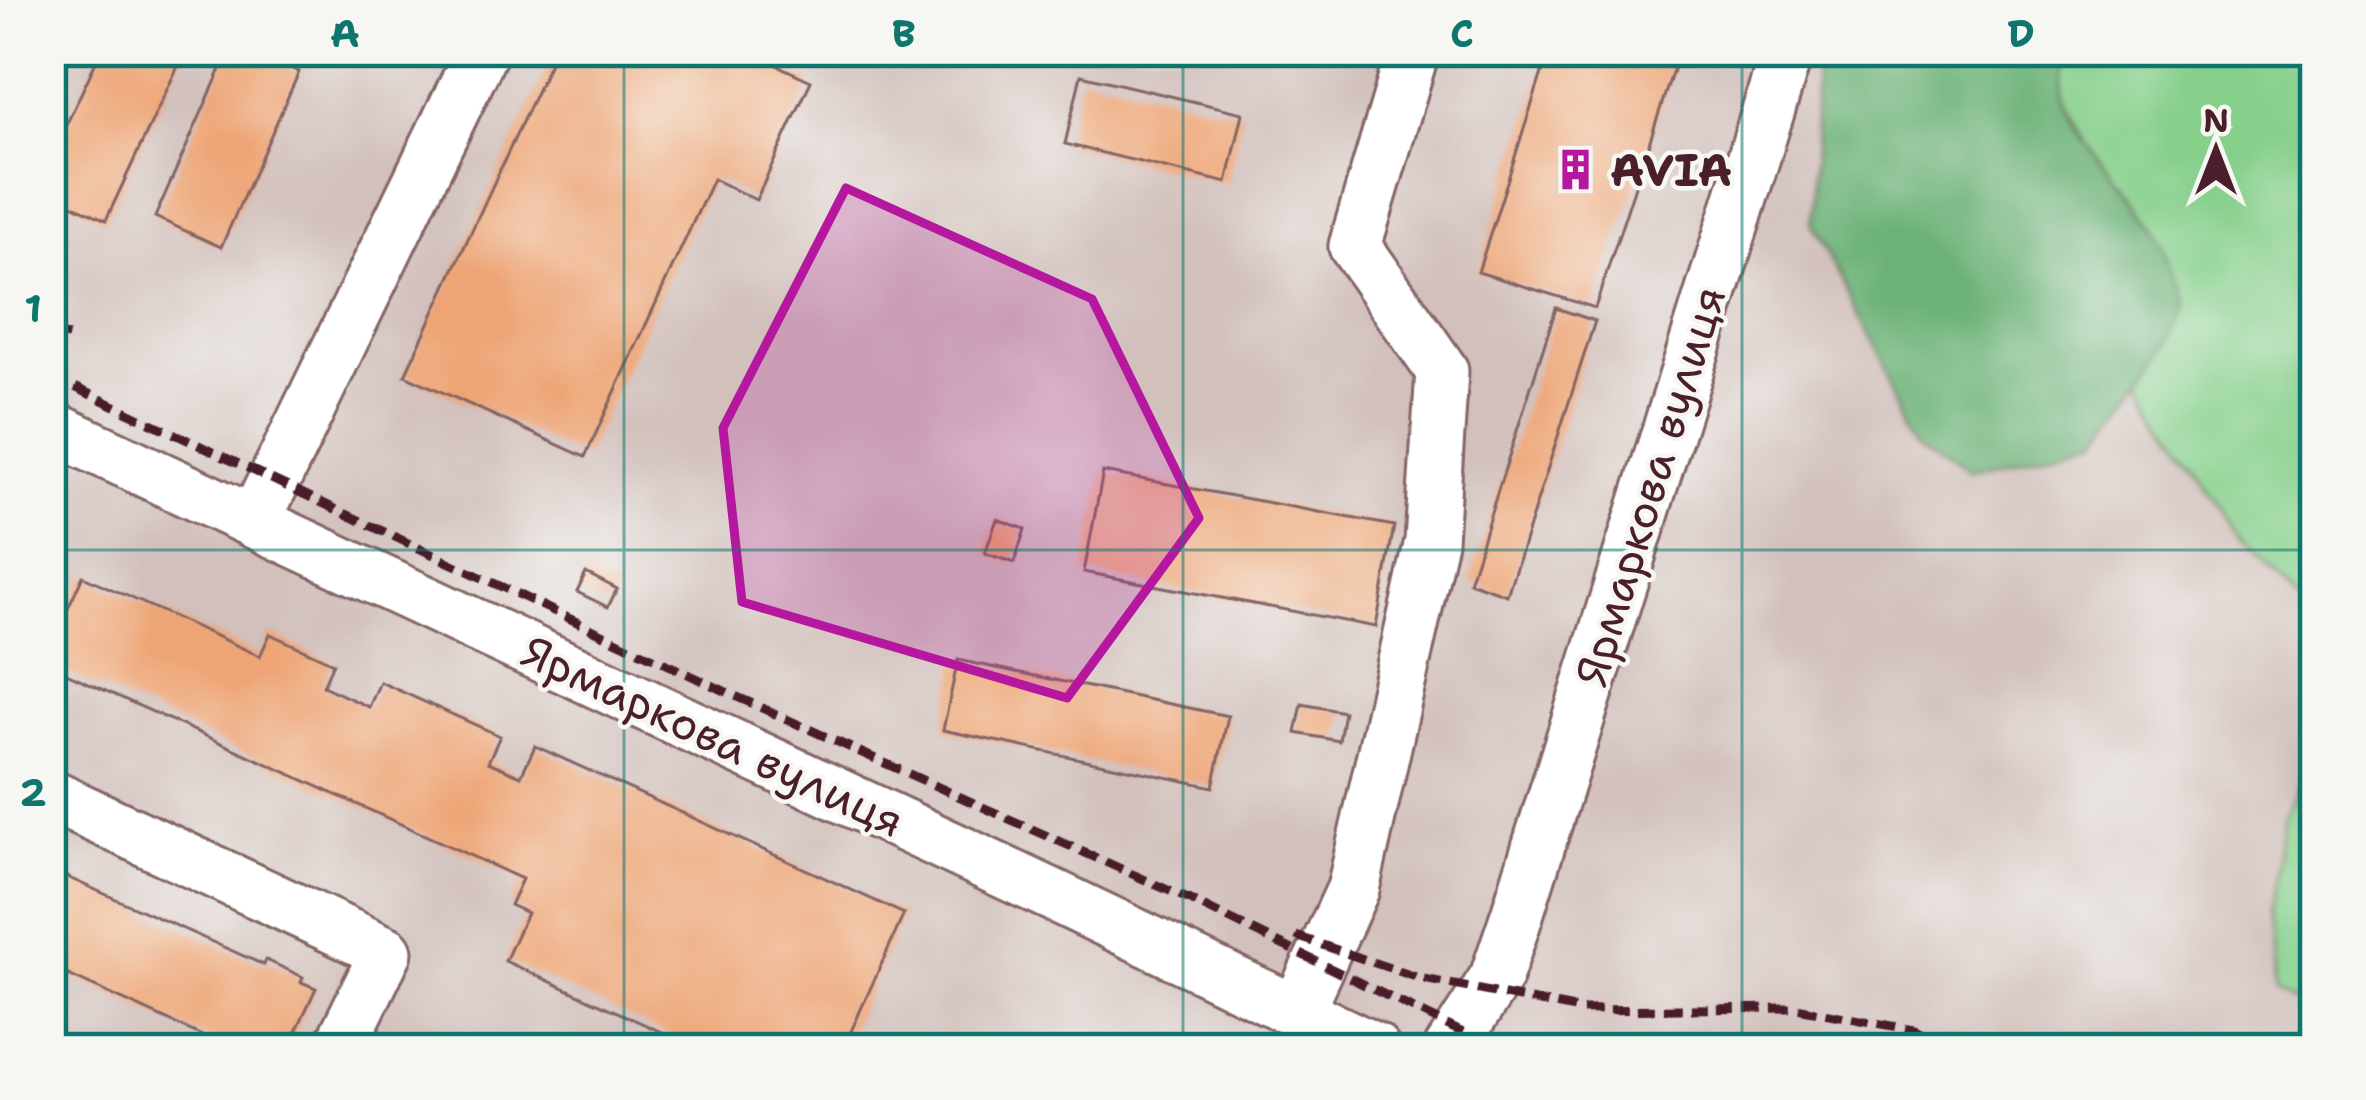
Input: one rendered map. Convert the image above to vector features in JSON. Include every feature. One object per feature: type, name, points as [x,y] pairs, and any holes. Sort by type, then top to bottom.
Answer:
[{"type":"street","points":[[254,522],[482,51]]},
{"type":"street","points":[[1297,1011],[1353,889],[1431,541],[1442,371],[1354,246],[1413,51]]},
{"type":"street","name":"Ярмаркова вулиця","points":[[1450,1049],[1496,977],[1510,936],[1787,51]]},
{"type":"street","name":"Ярмаркова вулиця","points":[[51,428],[1374,1049]]},
{"type":"street","points":[[51,796],[386,952],[339,1049]]},
{"type":"highlighted area","points":[[846,188],[1092,299],[1199,518],[1067,698],[742,602],[723,428]]},
{"type":"shaded area","points":[[51,51],[1817,51],[1810,224],[1923,432],[1972,471],[2097,439],[2142,378],[2240,541],[2315,623],[2315,754],[2283,817],[2274,991],[2315,1012],[2315,1049],[51,1049]]},
{"type":"green space","points":[[1817,51],[2066,51],[2064,100],[2073,122],[2153,229],[2182,306],[2167,345],[2097,439],[1972,471],[1923,432],[1810,224]]},
{"type":"green space","points":[[2066,51],[2315,51],[2315,623],[2240,541],[2142,378],[2167,345],[2149,221],[2093,156],[2058,92]]},
{"type":"green space","points":[[2315,754],[2315,1012],[2274,991],[2267,918],[2283,817]]},
{"type":"building","points":[[101,51],[185,51],[106,220],[51,194],[60,167],[51,163],[51,157]]},
{"type":"building","points":[[229,51],[252,51],[299,72],[221,247],[155,217]]},
{"type":"building","points":[[555,51],[773,51],[768,61],[811,81],[756,200],[713,179],[585,457],[405,375]]},
{"type":"building","name":"AVIA","points":[[1549,51],[1622,51],[1674,67],[1595,308],[1478,272]]},
{"type":"building","points":[[1081,75],[1243,113],[1227,183],[1065,144]]},
{"type":"building","points":[[1556,308],[1595,321],[1507,595],[1469,582]]},
{"type":"building","points":[[1103,472],[1394,526],[1376,627],[1084,572]]},
{"type":"building","points":[[997,519],[1025,529],[1014,563],[985,553]]},
{"type":"building","points":[[586,573],[617,589],[608,607],[577,592]]},
{"type":"building","points":[[83,576],[260,656],[270,634],[333,663],[323,686],[369,707],[380,682],[500,736],[488,762],[521,776],[535,746],[904,914],[843,1049],[699,1049],[505,961],[527,913],[510,905],[522,879],[51,666],[51,646]]},
{"type":"building","points":[[958,660],[1228,716],[1213,787],[943,730]]},
{"type":"building","points":[[1302,704],[1344,712],[1339,741],[1296,733]]},
{"type":"building","points":[[51,870],[264,965],[266,960],[303,977],[301,982],[316,988],[288,1049],[231,1049],[51,967]]},
{"type":"railway","points":[[51,332],[72,337]]},
{"type":"railway","points":[[51,376],[735,696],[1188,899],[1496,1049]]},
{"type":"railway","points":[[1296,936],[1419,978],[1580,1010],[1797,1008],[1914,1030],[1951,1049]]},
{"type":"place","name":"AVIA","points":[[1576,170]]}]
